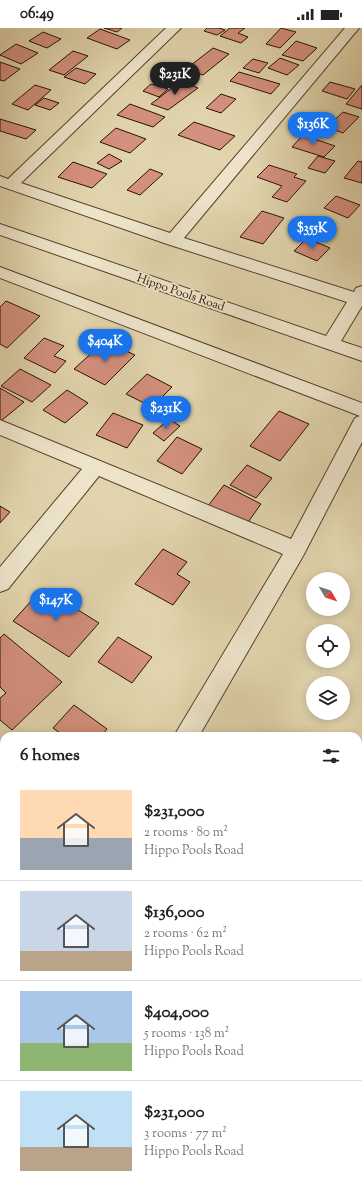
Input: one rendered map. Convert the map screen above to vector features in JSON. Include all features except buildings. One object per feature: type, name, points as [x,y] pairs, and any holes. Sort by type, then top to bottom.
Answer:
[{"type":"street","points":[[174,28],[6,183],[173,240],[360,295],[330,344]]},
{"type":"street","points":[[173,240],[352,28]]},
{"type":"street","name":"Hippo Pools Road","points":[[0,229],[362,355]]},
{"type":"street","points":[[0,272],[362,410]]},
{"type":"street","points":[[188,732],[296,550],[362,423]]},
{"type":"street","points":[[0,428],[296,550]]},
{"type":"street","points":[[0,583],[95,467]]}]
